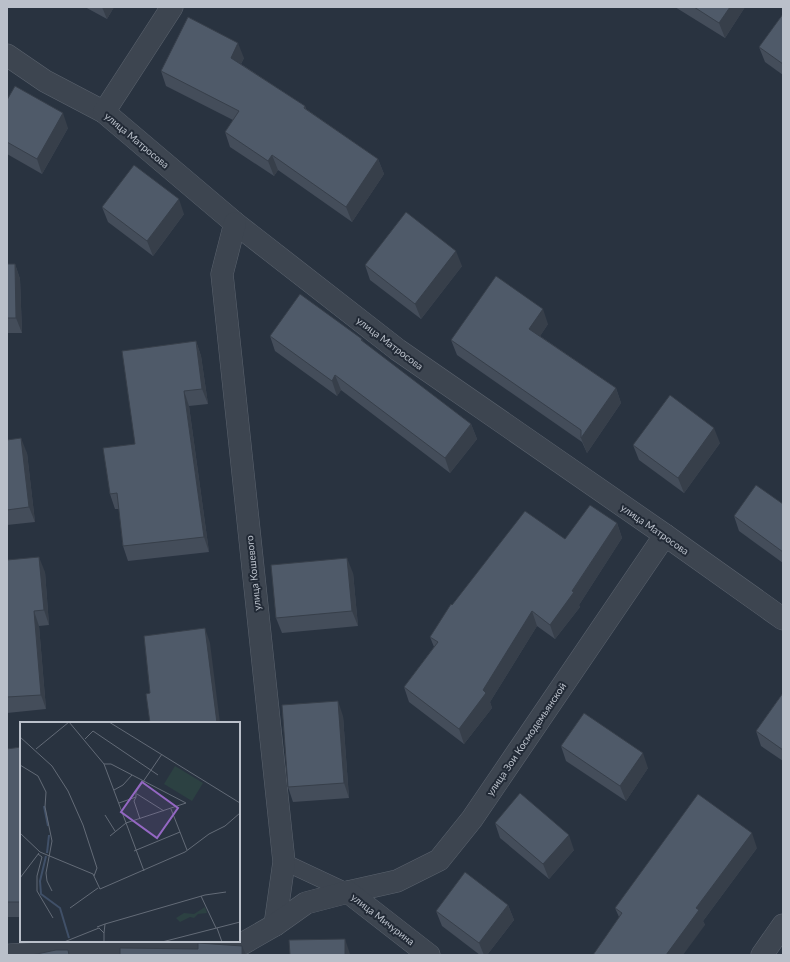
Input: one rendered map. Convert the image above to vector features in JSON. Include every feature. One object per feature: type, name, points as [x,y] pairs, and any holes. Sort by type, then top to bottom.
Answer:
[{"type":"street","points":[[104,112],[172,7]]},
{"type":"street","name":"улица Матросова","points":[[7,55],[45,81],[104,112],[234,223],[398,350],[665,535],[783,619]]},
{"type":"street","name":"улица Кошевого","points":[[234,223],[222,274],[284,862],[275,925]]},
{"type":"street","name":"улица Зои Космодемьянской","points":[[348,892],[397,881],[439,860],[472,819],[665,535]]},
{"type":"street","name":"улица Мичурина","points":[[11,955],[242,944],[275,925],[306,903],[348,892],[429,955]]},
{"type":"street","points":[[762,955],[783,925]]},
{"type":"lane","points":[[284,862],[348,892]]},
{"type":"building","points":[[694,7],[730,7],[719,23]]},
{"type":"building","points":[[783,14],[783,64],[759,47]]},
{"type":"building","points":[[188,17],[238,43],[231,58],[305,106],[304,108],[378,159],[346,207],[272,155],[268,161],[225,132],[239,111],[161,71]]},
{"type":"building","points":[[15,86],[63,113],[37,159],[7,142],[7,100]]},
{"type":"building","points":[[134,165],[179,199],[147,241],[102,207]]},
{"type":"building","points":[[406,212],[456,251],[415,304],[365,265]]},
{"type":"building","points":[[7,264],[15,264],[16,318],[7,318]]},
{"type":"building","points":[[496,276],[543,309],[529,329],[616,388],[581,438],[581,430],[451,340]]},
{"type":"building","points":[[300,294],[362,339],[361,340],[471,424],[445,458],[335,375],[332,381],[270,336]]},
{"type":"building","points":[[196,341],[202,389],[184,391],[204,537],[123,546],[117,493],[110,494],[103,448],[135,444],[122,351]]},
{"type":"building","points":[[670,395],[714,428],[678,478],[633,445]]},
{"type":"building","points":[[21,438],[29,507],[7,510],[7,440]]},
{"type":"building","points":[[756,485],[783,504],[783,552],[734,516]]},
{"type":"building","points":[[590,505],[617,523],[572,591],[574,592],[550,625],[532,611],[483,690],[486,693],[459,729],[404,687],[438,642],[430,637],[451,604],[452,605],[525,511],[565,539]]},
{"type":"building","points":[[39,557],[44,610],[34,611],[41,695],[7,697],[7,560]]},
{"type":"building","points":[[347,558],[352,611],[276,618],[271,565]]},
{"type":"building","points":[[205,628],[217,722],[150,722],[146,694],[150,693],[144,636]]},
{"type":"building","points":[[783,693],[783,750],[756,731]]},
{"type":"building","points":[[338,701],[344,783],[288,787],[282,705]]},
{"type":"building","points":[[584,713],[643,753],[620,786],[561,746]]},
{"type":"building","points":[[20,747],[20,902],[7,902],[7,749]]},
{"type":"building","points":[[520,793],[569,835],[543,864],[495,823]]},
{"type":"building","points":[[698,794],[752,833],[696,908],[699,910],[666,955],[593,955],[622,913],[615,908]]},
{"type":"building","points":[[465,872],[508,905],[479,943],[436,911]]},
{"type":"building","points":[[345,939],[345,955],[290,955],[289,940]]},
{"type":"building","points":[[198,943],[242,946],[242,955],[120,955],[120,948],[198,949]]},
{"type":"building","points":[[56,950],[68,950],[69,955],[32,955]]}]
